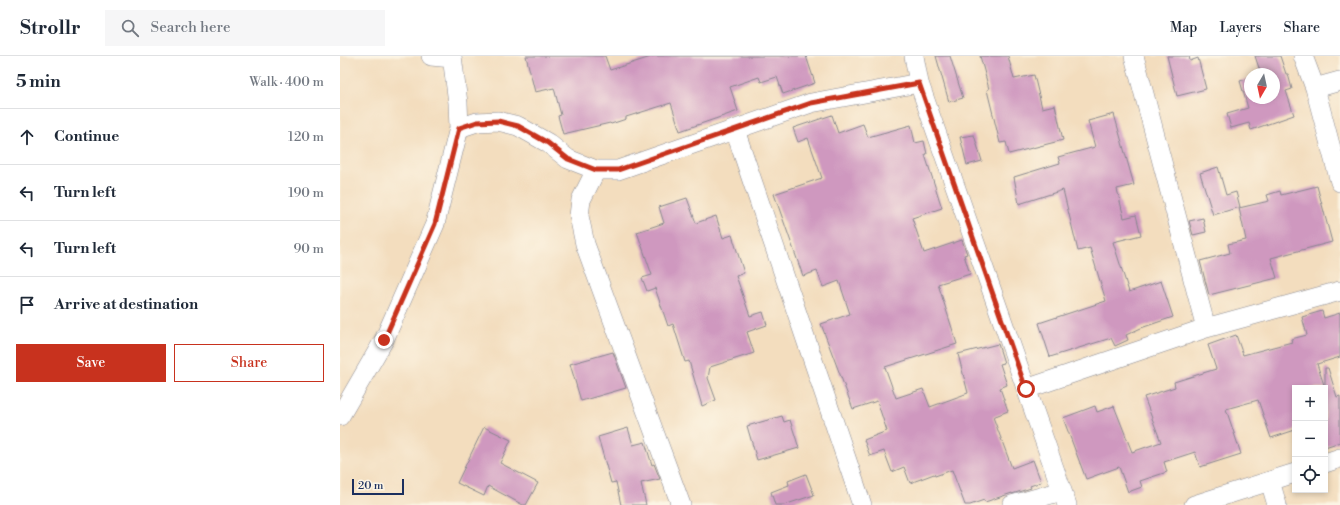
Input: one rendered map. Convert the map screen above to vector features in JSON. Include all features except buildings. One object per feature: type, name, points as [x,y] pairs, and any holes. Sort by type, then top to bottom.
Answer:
[{"type":"street","points":[[340,416],[384,340],[435,224],[459,128],[458,103],[452,57],[431,56]]},
{"type":"street","points":[[914,56],[919,83],[1065,498],[1012,505]]},
{"type":"street","points":[[1134,56],[1206,328]]},
{"type":"street","points":[[1303,56],[1316,88],[1340,182]]},
{"type":"street","points":[[1316,88],[1340,81]]},
{"type":"street","points":[[459,128],[477,122],[498,121],[518,126],[548,143],[568,159],[596,170],[618,170],[811,103],[919,83]]},
{"type":"street","points":[[735,130],[862,505]]},
{"type":"street","points":[[596,170],[581,200],[579,216],[585,244],[680,505]]},
{"type":"street","points":[[1026,389],[1206,328],[1340,291]]},
{"type":"street","points":[[1328,462],[1340,458]]},
{"type":"street","points":[[1194,505],[1292,474]]},
{"type":"street","points":[[1270,481],[1277,505]]},
{"type":"route","points":[[384,340],[435,224],[459,128],[477,122],[498,121],[518,126],[548,143],[568,159],[596,170],[618,170],[811,103],[919,83],[1026,389]]}]
